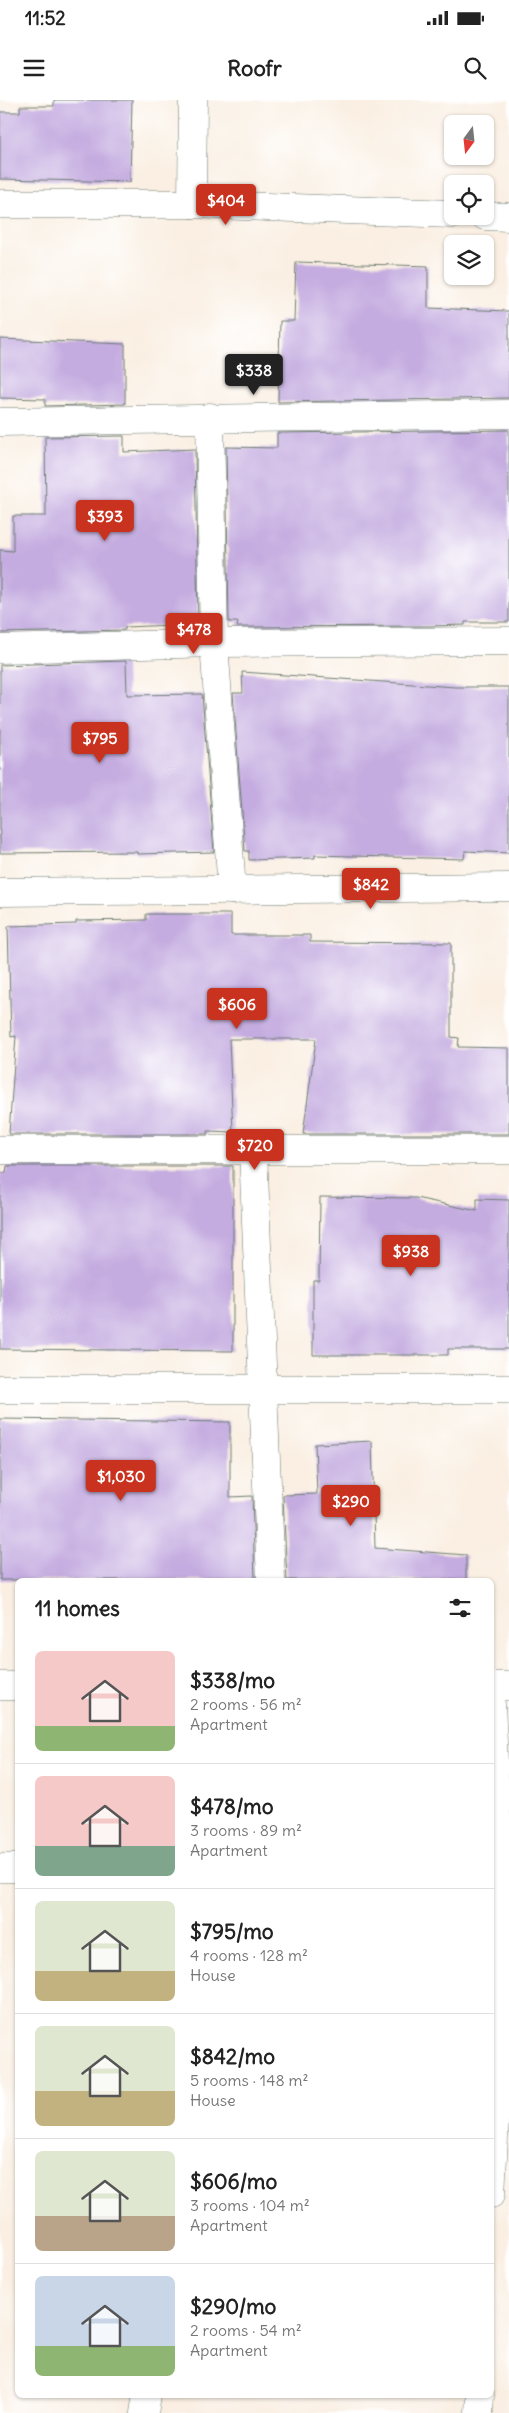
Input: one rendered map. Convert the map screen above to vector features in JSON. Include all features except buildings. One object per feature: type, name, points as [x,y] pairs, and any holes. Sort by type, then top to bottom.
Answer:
[{"type":"street","points":[[192,100],[192,204]]},
{"type":"street","points":[[0,204],[192,204],[444,214]]},
{"type":"street","points":[[494,216],[509,216]]},
{"type":"street","points":[[0,422],[210,417],[509,414]]},
{"type":"street","points":[[210,417],[214,643],[232,890]]},
{"type":"street","points":[[0,649],[214,643],[509,641]]},
{"type":"street","points":[[0,892],[509,887]]},
{"type":"street","points":[[0,1150],[509,1150]]},
{"type":"street","points":[[253,1150],[271,1578]]},
{"type":"street","points":[[0,1389],[509,1389]]},
{"type":"street","points":[[0,1686],[15,1686]]},
{"type":"street","points":[[494,1686],[509,1686]]},
{"type":"street","points":[[494,1750],[507,1951],[494,2148]]},
{"type":"street","points":[[0,1868],[15,1868]]},
{"type":"street","points":[[144,2413],[146,2398]]},
{"type":"street","points":[[480,2398],[480,2413]]}]
